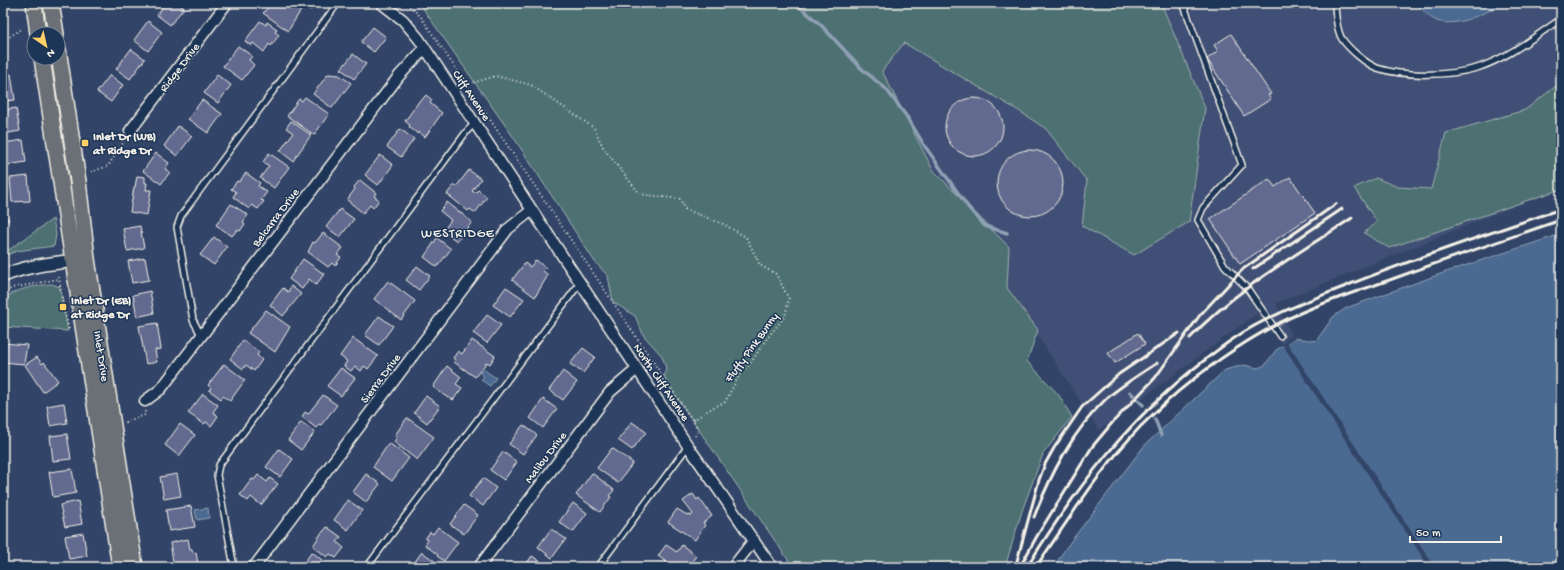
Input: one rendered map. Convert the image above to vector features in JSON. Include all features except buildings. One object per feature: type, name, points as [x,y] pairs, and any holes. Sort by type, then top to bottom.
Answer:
[{"type":"main road","points":[[34,3],[37,26]]},
{"type":"main road","points":[[51,3],[55,26]]},
{"type":"main road","name":"Inlet Drive","points":[[44,66],[135,567]]},
{"type":"main road","name":"Inlet Drive","points":[[61,66],[78,182],[80,260],[120,567]]},
{"type":"street","name":"Ridge Drive","points":[[130,131],[227,3]]},
{"type":"street","name":"Cliff Avenue","points":[[381,3],[412,29],[532,210]]},
{"type":"street","name":"Belcarra Drive","points":[[146,401],[161,389],[399,76],[425,48]]},
{"type":"street","name":"North Cliff Avenue","points":[[532,210],[688,446],[772,567]]},
{"type":"street","name":"Sierra Drive","points":[[254,567],[508,229],[532,210]]},
{"type":"street","points":[[3,276],[14,271],[80,260]]},
{"type":"street","name":"Malibu Drive","points":[[479,567],[610,392],[637,369]]},
{"type":"street","points":[[733,567],[754,540]]},
{"type":"lane","points":[[201,335],[193,320],[177,227],[181,216],[338,3]]},
{"type":"lane","points":[[1182,3],[1242,165],[1203,208],[1198,220],[1225,266],[1247,288],[1280,336]]},
{"type":"lane","points":[[1336,3],[1336,14],[1341,38],[1355,54],[1376,67],[1430,75],[1455,73],[1476,68],[1499,59],[1561,19]]},
{"type":"lane","points":[[234,567],[217,475],[219,465],[467,131],[475,123]]},
{"type":"lane","points":[[367,567],[580,283]]},
{"type":"lane","points":[[598,567],[688,446]]},
{"type":"path","points":[[407,3],[421,17],[699,430],[688,446]]},
{"type":"path","points":[[3,41],[26,32]]},
{"type":"path","name":"Fluffy Pink Bunny","points":[[466,85],[496,76],[531,85],[594,128],[604,149],[640,194],[680,199],[685,209],[723,224],[746,237],[760,265],[776,274],[789,299],[785,316],[765,341],[750,364],[741,372],[725,402],[712,408],[692,421]]},
{"type":"path","points":[[88,173],[108,166],[130,131]]},
{"type":"path","points":[[3,294],[12,288],[59,279]]},
{"type":"path","points":[[122,423],[145,415],[146,401]]},
{"type":"shaded area","points":[[822,3],[1561,3],[1561,189],[1524,202],[1276,303],[1292,335],[1285,339],[1435,567],[1429,567],[1281,342],[1256,314],[1099,430]]},
{"type":"shaded area","points":[[1416,3],[1505,3],[1463,21],[1445,23],[1431,18]]},
{"type":"shaded area","points":[[1561,234],[1561,567],[1054,567],[1065,549],[1144,446],[1225,370],[1244,365],[1258,368],[1265,365],[1276,350],[1296,338],[1316,341],[1333,317],[1346,308],[1443,273]]},
{"type":"shaded area","points":[[483,369],[496,378],[490,386],[481,380],[484,376],[480,373]]},
{"type":"shaded area","points":[[208,508],[209,518],[197,520],[195,510]]},
{"type":"green space","points":[[419,3],[1161,3],[1205,108],[1189,222],[1134,255],[1082,226],[1087,181],[1046,129],[1019,111],[904,43],[882,71],[933,170],[1009,247],[1007,288],[1038,330],[1027,361],[1058,394],[1072,417],[1043,454],[1022,511],[1005,567],[793,567],[664,379],[666,368],[662,356],[644,336],[635,316],[613,302],[608,276],[595,262],[514,138]]},
{"type":"green space","points":[[1559,39],[1561,39],[1561,189],[1389,248],[1364,233],[1377,222],[1354,188],[1376,178],[1398,187],[1431,189],[1446,133],[1525,110],[1560,83]]},
{"type":"green space","points":[[53,219],[56,235],[54,246],[17,251],[3,256],[3,254]]},
{"type":"green space","points":[[52,284],[60,287],[68,331],[3,327],[3,299],[20,290]]},
{"type":"pier","points":[[1286,341],[1435,567],[1429,567],[1282,344]]},
{"type":"waterway","points":[[795,3],[820,24],[862,69],[886,89],[907,117],[924,145],[968,207],[985,226],[1007,233]]},
{"type":"waterway","points":[[1130,392],[1143,405]]},
{"type":"waterway","points":[[1155,419],[1161,435]]},
{"type":"railway","points":[[1020,567],[1037,536],[1092,447],[1112,423],[1155,378],[1200,315],[1243,269],[1336,204]]},
{"type":"railway","points":[[1253,269],[1342,209]]},
{"type":"railway","points":[[1027,567],[1066,508],[1107,454],[1129,429],[1178,382],[1209,356],[1246,330],[1304,303],[1374,275],[1427,255],[1561,209]]},
{"type":"railway","points":[[1190,338],[1208,320],[1247,288],[1288,259],[1352,218]]},
{"type":"railway","points":[[1036,567],[1098,477],[1126,442],[1178,392],[1199,375],[1243,344],[1289,318],[1322,304],[1561,220]]},
{"type":"railway","points":[[1017,561],[1039,480],[1045,464],[1082,407],[1119,374],[1179,333]]},
{"type":"railway","points":[[1034,517],[1064,453],[1084,424],[1107,398],[1157,363]]},
{"type":"place","name":"Inlet Dr (WB) at Ridge Dr","points":[[85,143]]},
{"type":"place","name":"Inlet Dr (EB) at Ridge Dr","points":[[63,307]]},
{"type":"district","name":"WESTRIDGE","points":[[458,232]]}]
